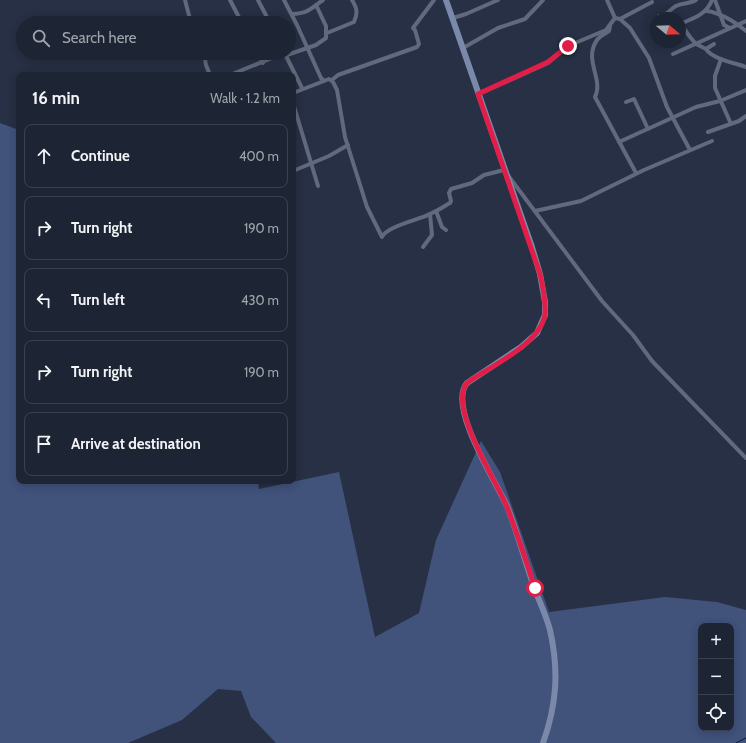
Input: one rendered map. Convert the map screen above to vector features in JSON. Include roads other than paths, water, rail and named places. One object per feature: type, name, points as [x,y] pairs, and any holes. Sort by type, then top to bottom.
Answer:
[{"type":"main road","points":[[446,0],[540,274],[543,290],[545,315],[536,333],[521,347],[467,383],[463,389],[467,423],[475,444],[506,506],[550,630],[556,668],[556,695],[551,719],[543,743]]},
{"type":"street","points":[[185,0],[189,16]]},
{"type":"street","points":[[230,0],[238,16]]},
{"type":"street","points":[[258,0],[266,16]]},
{"type":"street","points":[[284,0],[292,14],[304,13],[313,9],[323,0]]},
{"type":"street","points":[[327,32],[354,22],[357,14],[356,7],[352,0]]},
{"type":"street","points":[[296,91],[329,79],[332,80],[338,75],[406,49],[418,47],[419,44],[413,28],[434,0]]},
{"type":"street","points":[[453,18],[498,0]]},
{"type":"street","points":[[463,48],[498,28],[525,19],[543,0]]},
{"type":"street","points":[[607,0],[615,18],[630,28],[649,58],[667,107],[690,150]]},
{"type":"street","points":[[668,12],[676,7],[689,4],[696,0]]},
{"type":"street","points":[[686,22],[697,19],[707,11],[713,0]]},
{"type":"street","points":[[713,0],[721,15],[724,25],[730,28]]},
{"type":"street","points":[[620,20],[652,2]]},
{"type":"street","points":[[296,50],[324,41],[327,32],[326,26],[316,5]]},
{"type":"street","points":[[707,11],[721,15],[739,24],[746,31]]},
{"type":"street","points":[[615,18],[609,31],[596,41],[592,61],[598,87],[595,97],[636,173]]},
{"type":"street","points":[[674,54],[746,21]]},
{"type":"street","points":[[296,23],[324,81]]},
{"type":"street","points":[[478,94],[548,62],[568,46],[597,35],[610,26]]},
{"type":"street","points":[[686,31],[696,44],[706,49],[708,53],[746,67]]},
{"type":"street","points":[[706,49],[714,44]]},
{"type":"street","points":[[721,59],[715,76],[715,88],[731,124]]},
{"type":"street","points":[[205,60],[209,72]]},
{"type":"street","points":[[238,72],[270,60]]},
{"type":"street","points":[[288,60],[294,72]]},
{"type":"street","points":[[296,76],[302,88]]},
{"type":"street","points":[[332,80],[335,84],[339,97],[342,125],[367,207],[382,237],[384,234],[400,225],[430,214],[450,202],[448,193],[451,189],[472,183],[484,175],[504,170],[602,301],[633,335],[652,361],[746,458]]},
{"type":"street","points":[[619,142],[674,119],[696,107],[720,101],[746,90]]},
{"type":"street","points":[[626,102],[634,99],[648,129]]},
{"type":"street","points":[[296,113],[318,186]]},
{"type":"street","points":[[708,132],[731,124],[746,116]]},
{"type":"street","points":[[535,211],[581,201],[636,173],[712,141]]},
{"type":"street","points":[[296,170],[329,156],[348,145]]},
{"type":"street","points":[[436,210],[442,227],[446,230]]},
{"type":"street","points":[[423,246],[432,235],[430,214]]},
{"type":"waterway","points":[[736,743],[746,738]]}]
